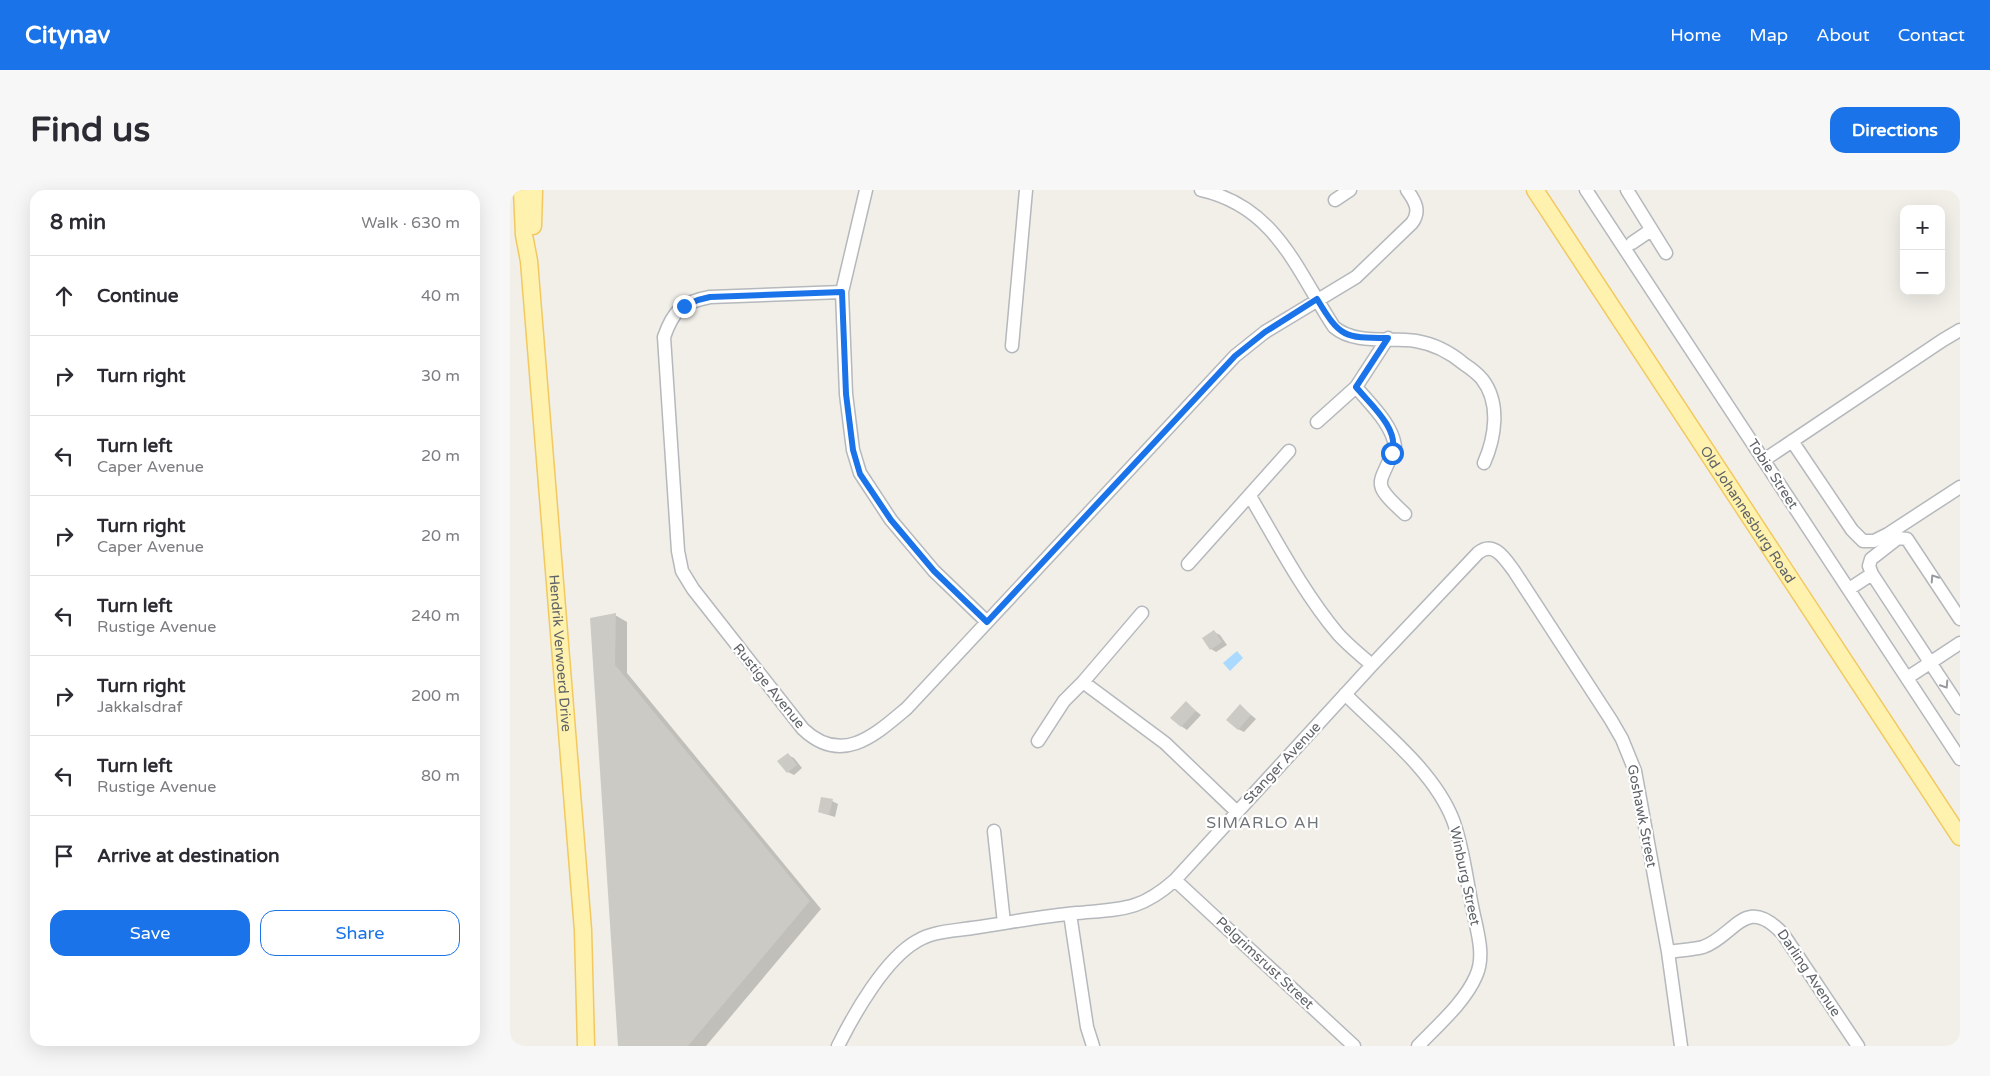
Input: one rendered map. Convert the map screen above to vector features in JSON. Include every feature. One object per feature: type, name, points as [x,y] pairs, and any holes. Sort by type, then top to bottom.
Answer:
[{"type":"main road","name":"Hendrik Verwoerd Drive","points":[[522,190],[524,235],[530,261],[583,930],[586,1046]]},
{"type":"main road","name":"Hendrik Verwoerd Drive","points":[[530,261],[534,190]]},
{"type":"main road","name":"Old Johannesburg Road","points":[[1535,190],[1960,837]]},
{"type":"street","points":[[866,190],[842,292],[846,394],[853,450],[860,474],[891,520],[934,571],[987,622]]},
{"type":"street","points":[[1012,346],[1026,190]]},
{"type":"street","points":[[1201,190],[1215,192],[1242,206],[1257,216],[1270,229],[1334,326],[1344,334],[1417,342],[1443,350],[1460,361],[1481,379],[1491,396],[1494,425],[1491,448],[1484,463]]},
{"type":"street","points":[[1335,200],[1350,190]]},
{"type":"street","name":"Rustige Avenue","points":[[842,292],[710,297],[688,302],[679,309],[668,325],[664,337],[678,551],[682,570],[693,588],[803,729],[819,742],[835,746],[860,743],[873,736],[889,724],[936,679],[1235,356],[1265,332],[1356,277],[1412,223],[1416,218],[1417,210],[1415,202],[1407,190]]},
{"type":"street","name":"Tobie Street","points":[[1586,190],[1960,759]]},
{"type":"street","points":[[1627,190],[1666,253]]},
{"type":"street","points":[[1632,243],[1651,230]]},
{"type":"street","points":[[1764,460],[1960,330]]},
{"type":"street","points":[[1317,422],[1356,387],[1388,338]]},
{"type":"street","points":[[1356,387],[1387,426],[1394,440],[1394,446],[1380,484],[1384,494],[1405,514]]},
{"type":"street","points":[[1792,441],[1852,530],[1863,541],[1874,541],[1888,534],[1960,487]]},
{"type":"street","points":[[1188,564],[1289,451]]},
{"type":"street","points":[[1250,496],[1300,580],[1338,634],[1372,665]]},
{"type":"street","points":[[1960,619],[1907,539],[1898,538],[1871,559],[1869,566],[1872,574],[1960,708]]},
{"type":"street","name":"Goshawk Street","points":[[1481,550],[1485,548],[1494,549],[1506,560],[1622,739],[1635,771],[1668,952],[1681,1046]]},
{"type":"street","name":"Stanger Avenue","points":[[838,1046],[854,1015],[888,967],[911,945],[929,935],[1134,906],[1153,897],[1175,880],[1345,694],[1481,550]]},
{"type":"street","points":[[1849,590],[1872,574]]},
{"type":"street","points":[[1038,741],[1056,712],[1142,613]]},
{"type":"street","points":[[1907,678],[1960,642]]},
{"type":"street","points":[[1083,682],[1165,743],[1237,812]]},
{"type":"street","name":"Winburg Street","points":[[1345,694],[1415,763],[1444,802],[1458,833],[1478,936],[1480,965],[1471,986],[1463,997],[1418,1046]]},
{"type":"street","points":[[994,831],[1004,923]]},
{"type":"street","name":"Pelgrimsrust Street","points":[[1175,880],[1354,1046]]},
{"type":"street","points":[[1070,914],[1087,1027],[1093,1046]]},
{"type":"street","name":"Darling Avenue","points":[[1668,952],[1703,947],[1742,919],[1759,917],[1768,920],[1775,924],[1783,934],[1858,1046]]},
{"type":"water","points":[[1237,651],[1243,658],[1230,671],[1223,663]]},
{"type":"building","points":[[616,613],[615,665],[810,901],[688,1046],[618,1046],[590,618]]},
{"type":"building","points":[[1214,630],[1222,642],[1210,650],[1202,638]]},
{"type":"building","points":[[1186,701],[1196,711],[1181,727],[1170,718]]},
{"type":"building","points":[[1240,704],[1251,715],[1238,730],[1226,720]]},
{"type":"building","points":[[788,753],[797,765],[787,773],[777,761]]},
{"type":"building","points":[[821,797],[833,799],[829,815],[818,812]]},
{"type":"district","name":"SIMARLO AH","points":[[1263,823]]},
{"type":"route","points":[[684,306],[688,302],[710,297],[842,292],[846,394],[853,450],[860,474],[891,520],[934,571],[987,622],[1235,356],[1265,332],[1317,299],[1334,326],[1344,334],[1368,338],[1388,338],[1356,387],[1392,435],[1394,446],[1392,453]]}]
